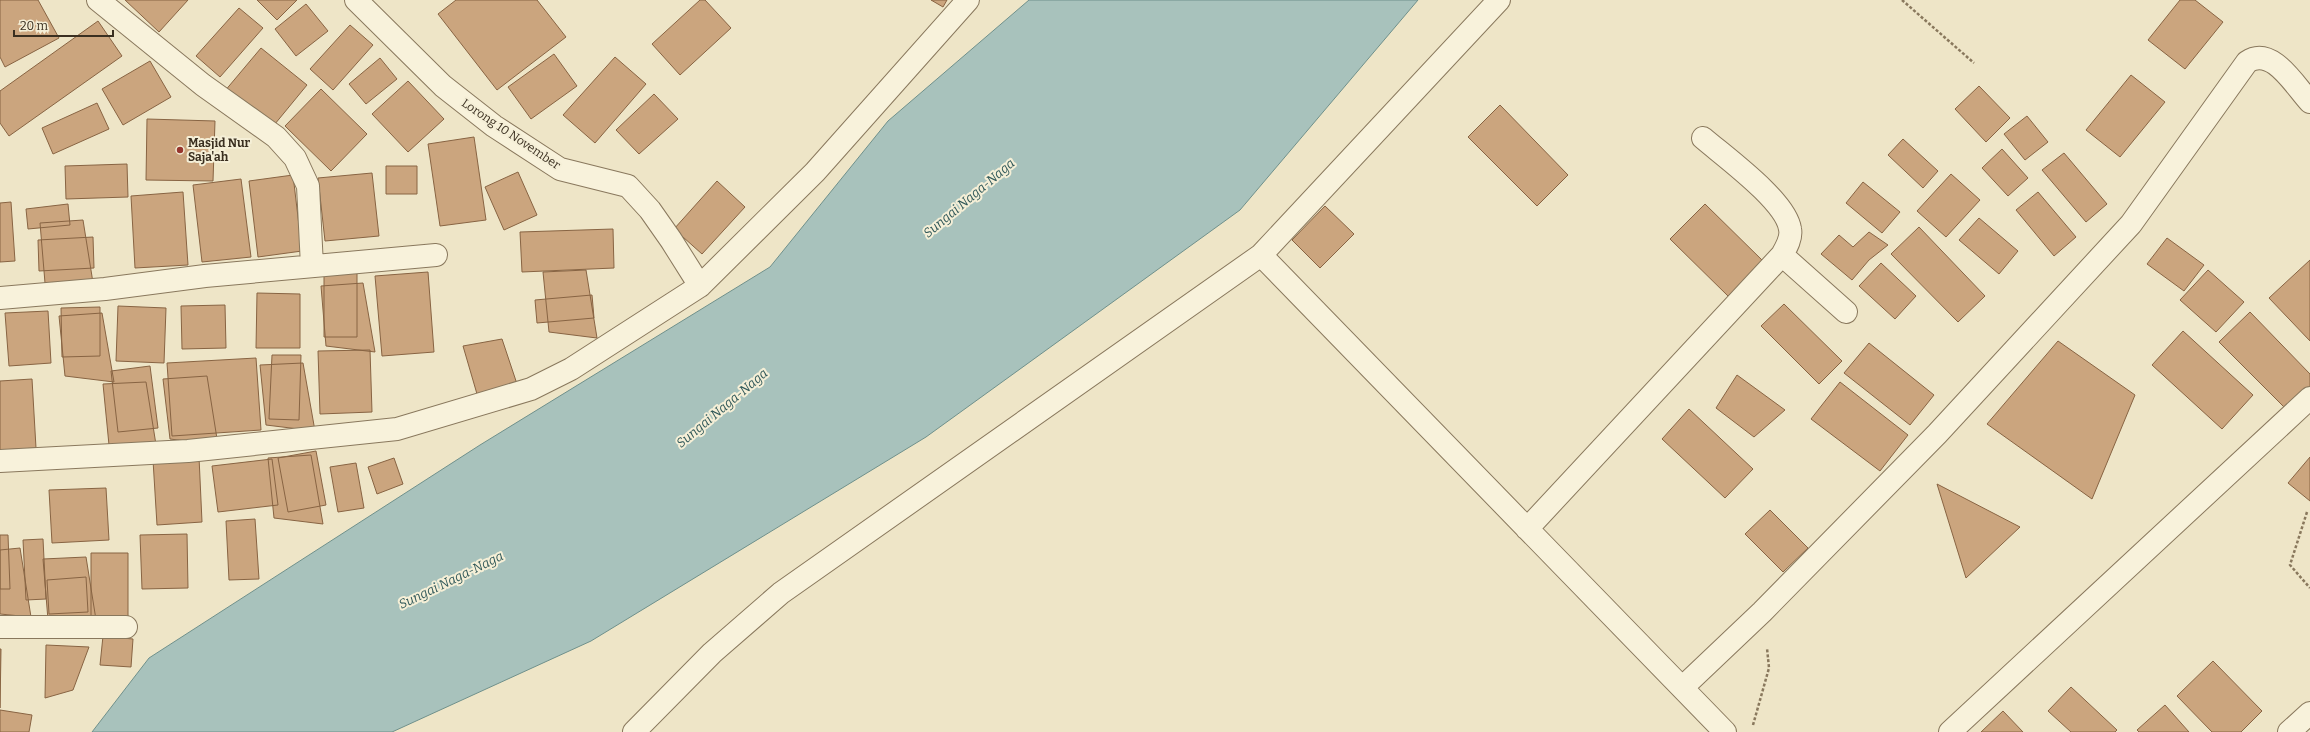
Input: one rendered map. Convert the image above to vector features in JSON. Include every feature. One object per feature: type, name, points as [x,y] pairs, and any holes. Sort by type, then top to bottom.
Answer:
[{"type":"street","points":[[98,0],[203,85],[276,137],[295,158],[308,186],[312,266]]},
{"type":"street","name":"Lorong 10 November","points":[[356,0],[443,86],[494,126],[560,169],[628,186],[650,210],[672,240],[700,286]]},
{"type":"street","points":[[0,461],[188,450],[397,429],[531,389],[571,368],[700,286],[815,172],[968,0]]},
{"type":"street","points":[[634,732],[712,653],[781,593],[1261,255],[1499,0]]},
{"type":"street","points":[[1683,687],[1762,612],[1937,434],[2131,224],[2246,62],[2258,57],[2269,59],[2310,102]]},
{"type":"street","points":[[1527,529],[1782,255],[1788,244],[1790,229],[1782,210],[1765,191],[1703,138]]},
{"type":"street","points":[[0,298],[312,266],[436,255]]},
{"type":"street","points":[[1261,255],[1683,687],[1724,732]]},
{"type":"street","points":[[1782,255],[1846,312]]},
{"type":"street","points":[[1950,732],[2310,398]]},
{"type":"street","points":[[0,627],[126,627]]},
{"type":"path","points":[[1902,0],[1974,63]]},
{"type":"path","points":[[2307,512],[2290,565],[2310,588]]},
{"type":"path","points":[[1751,732],[1761,703],[1769,668],[1762,612]]},
{"type":"water","name":"Sungai Naga-Naga","points":[[1029,0],[1418,0],[1240,210],[926,437],[591,641],[392,732],[92,732],[149,658],[480,445],[770,267],[888,121]]},
{"type":"building","points":[[0,0],[38,0],[59,38],[5,67],[0,57]]},
{"type":"building","points":[[125,0],[188,0],[159,32]]},
{"type":"building","points":[[257,0],[297,0],[277,20]]},
{"type":"building","points":[[456,0],[537,0],[566,37],[497,90],[438,14]]},
{"type":"building","points":[[700,0],[705,0],[731,28],[680,75],[652,44]]},
{"type":"building","points":[[931,0],[947,0],[943,7]]},
{"type":"building","points":[[2180,0],[2195,0],[2223,22],[2185,69],[2148,40]]},
{"type":"building","points":[[306,4],[328,31],[296,56],[275,29]]},
{"type":"building","points":[[239,8],[263,28],[220,77],[196,56]]},
{"type":"building","points":[[98,21],[122,56],[9,136],[0,123],[0,91]]},
{"type":"building","points":[[350,25],[373,45],[333,90],[310,69]]},
{"type":"building","points":[[261,48],[307,85],[270,130],[224,92]]},
{"type":"building","points":[[554,54],[577,86],[531,119],[508,87]]},
{"type":"building","points":[[615,57],[646,84],[595,143],[563,115]]},
{"type":"building","points":[[380,58],[397,79],[366,104],[349,84]]},
{"type":"building","points":[[150,61],[171,97],[123,125],[102,89]]},
{"type":"building","points":[[2131,75],[2165,102],[2120,157],[2086,130]]},
{"type":"building","points":[[408,81],[444,119],[408,152],[372,114]]},
{"type":"building","points":[[1979,86],[2010,118],[1986,142],[1955,109]]},
{"type":"building","points":[[321,89],[367,134],[331,171],[285,126]]},
{"type":"building","points":[[654,94],[678,119],[639,154],[616,130]]},
{"type":"building","points":[[97,103],[109,129],[53,154],[42,128]]},
{"type":"building","points":[[1500,105],[1568,175],[1537,206],[1468,137]]},
{"type":"building","points":[[2027,116],[2048,142],[2025,160],[2004,134]]},
{"type":"building","name":"Masjid Nur Saja'ah","points":[[147,119],[215,121],[213,181],[146,180]]},
{"type":"building","points":[[474,137],[486,220],[440,226],[428,144]]},
{"type":"building","points":[[1903,139],[1938,171],[1923,188],[1888,155]]},
{"type":"building","points":[[2002,149],[2028,178],[2008,196],[1982,168]]},
{"type":"building","points":[[2064,153],[2107,204],[2086,222],[2042,170]]},
{"type":"building","points":[[127,164],[128,197],[66,199],[65,166]]},
{"type":"building","points":[[386,166],[417,166],[417,194],[386,194]]},
{"type":"building","points":[[518,172],[537,215],[504,230],[485,187]]},
{"type":"building","points":[[372,173],[379,236],[325,241],[318,178]]},
{"type":"building","points":[[1951,174],[1980,200],[1946,237],[1917,211]]},
{"type":"building","points":[[293,175],[302,251],[258,257],[249,181]]},
{"type":"building","points":[[241,179],[251,257],[202,262],[193,185]]},
{"type":"building","points":[[717,181],[745,207],[702,254],[674,229]]},
{"type":"building","points":[[1863,182],[1900,212],[1882,233],[1846,203]]},
{"type":"building","points":[[183,192],[188,265],[135,268],[131,196]]},
{"type":"building","points":[[2038,192],[2076,237],[2054,256],[2016,210]]},
{"type":"building","points":[[11,202],[15,261],[0,262],[0,203]]},
{"type":"building","points":[[68,204],[70,225],[28,229],[26,209]]},
{"type":"building","points":[[1705,204],[1763,261],[1728,296],[1670,239]]},
{"type":"building","points":[[1325,206],[1354,234],[1320,268],[1292,240]]},
{"type":"building","points":[[1979,218],[2018,251],[1999,274],[1959,240]]},
{"type":"building","points":[[83,220],[94,289],[45,283],[40,223]]},
{"type":"building","points":[[1919,227],[1985,296],[1958,322],[1891,254]]},
{"type":"building","points":[[613,229],[614,268],[522,272],[520,232]]},
{"type":"building","points":[[1869,232],[1888,245],[1869,260],[1852,280],[1821,254],[1839,235],[1853,247]]},
{"type":"building","points":[[93,237],[94,268],[39,271],[38,240]]},
{"type":"building","points":[[2167,238],[2204,265],[2184,291],[2147,264]]},
{"type":"building","points":[[2310,260],[2310,341],[2269,298]]},
{"type":"building","points":[[1881,263],[1916,296],[1895,319],[1859,286]]},
{"type":"building","points":[[586,270],[597,338],[549,332],[543,272]]},
{"type":"building","points":[[2208,270],[2244,302],[2216,332],[2180,300]]},
{"type":"building","points":[[428,272],[434,352],[382,356],[375,276]]},
{"type":"building","points":[[324,273],[357,273],[357,337],[324,337]]},
{"type":"building","points":[[363,283],[375,352],[326,346],[321,286]]},
{"type":"building","points":[[257,293],[300,294],[300,348],[256,348]]},
{"type":"building","points":[[592,295],[594,318],[537,323],[535,300]]},
{"type":"building","points":[[1784,304],[1842,361],[1819,384],[1761,326]]},
{"type":"building","points":[[225,305],[226,348],[182,349],[181,306]]},
{"type":"building","points":[[118,306],[166,308],[164,363],[116,361]]},
{"type":"building","points":[[100,307],[100,356],[62,357],[61,308]]},
{"type":"building","points":[[48,311],[51,363],[9,366],[5,313]]},
{"type":"building","points":[[2250,312],[2310,374],[2310,394],[2290,413],[2219,342]]},
{"type":"building","points":[[102,313],[114,382],[65,376],[59,316]]},
{"type":"building","points":[[2183,331],[2253,395],[2222,429],[2152,365]]},
{"type":"building","points":[[502,339],[517,384],[477,394],[463,346]]},
{"type":"building","points":[[2058,341],[2135,395],[2092,499],[1987,424]]},
{"type":"building","points":[[1869,343],[1934,395],[1910,425],[1844,373]]},
{"type":"building","points":[[370,350],[372,412],[320,414],[318,351]]},
{"type":"building","points":[[272,355],[301,355],[299,420],[269,419]]},
{"type":"building","points":[[256,358],[261,430],[172,436],[167,363]]},
{"type":"building","points":[[303,363],[315,431],[266,425],[260,365]]},
{"type":"building","points":[[150,366],[158,428],[118,432],[111,371]]},
{"type":"building","points":[[1737,375],[1785,410],[1754,437],[1716,408]]},
{"type":"building","points":[[207,376],[218,445],[170,439],[163,379]]},
{"type":"building","points":[[32,379],[36,448],[0,450],[0,381]]},
{"type":"building","points":[[146,382],[157,451],[109,445],[103,384]]},
{"type":"building","points":[[1840,382],[1908,435],[1880,471],[1811,419]]},
{"type":"building","points":[[1689,409],[1753,469],[1725,498],[1662,439]]},
{"type":"building","points":[[316,451],[326,505],[288,512],[278,458]]},
{"type":"building","points":[[311,455],[323,524],[274,518],[268,458]]},
{"type":"building","points":[[199,457],[202,522],[157,525],[153,460]]},
{"type":"building","points":[[2310,457],[2310,501],[2288,483]]},
{"type":"building","points":[[394,458],[403,484],[377,494],[368,467]]},
{"type":"building","points":[[272,459],[278,505],[218,512],[212,466]]},
{"type":"building","points":[[356,463],[364,508],[338,512],[330,467]]},
{"type":"building","points":[[1937,484],[2020,527],[1966,578]]},
{"type":"building","points":[[106,488],[109,540],[52,543],[49,490]]},
{"type":"building","points":[[1770,510],[1808,548],[1783,572],[1745,534]]},
{"type":"building","points":[[255,519],[259,579],[229,580],[226,521]]},
{"type":"building","points":[[187,534],[188,588],[142,589],[140,535]]},
{"type":"building","points":[[0,535],[8,535],[10,589],[0,589]]},
{"type":"building","points":[[43,539],[46,599],[26,600],[23,540]]},
{"type":"building","points":[[20,548],[31,617],[0,614],[0,550]]},
{"type":"building","points":[[91,553],[128,553],[128,620],[91,620]]},
{"type":"building","points":[[86,557],[97,626],[48,620],[43,559]]},
{"type":"building","points":[[86,577],[88,612],[49,614],[47,580]]},
{"type":"building","points":[[103,636],[133,639],[131,667],[100,665]]},
{"type":"building","points":[[46,645],[89,647],[73,690],[45,698]]},
{"type":"building","points":[[0,649],[1,649],[0,708]]},
{"type":"building","points":[[2213,661],[2262,711],[2241,732],[2212,732],[2177,696]]},
{"type":"building","points":[[2071,687],[2117,730],[2115,732],[2071,732],[2048,711]]},
{"type":"building","points":[[2165,705],[2189,732],[2139,732],[2137,730]]},
{"type":"building","points":[[0,710],[32,715],[29,732],[0,732]]},
{"type":"building","points":[[2003,711],[2023,732],[1981,732]]},
{"type":"place","name":"Masjid Nur Saja'ah","points":[[180,150]]}]
